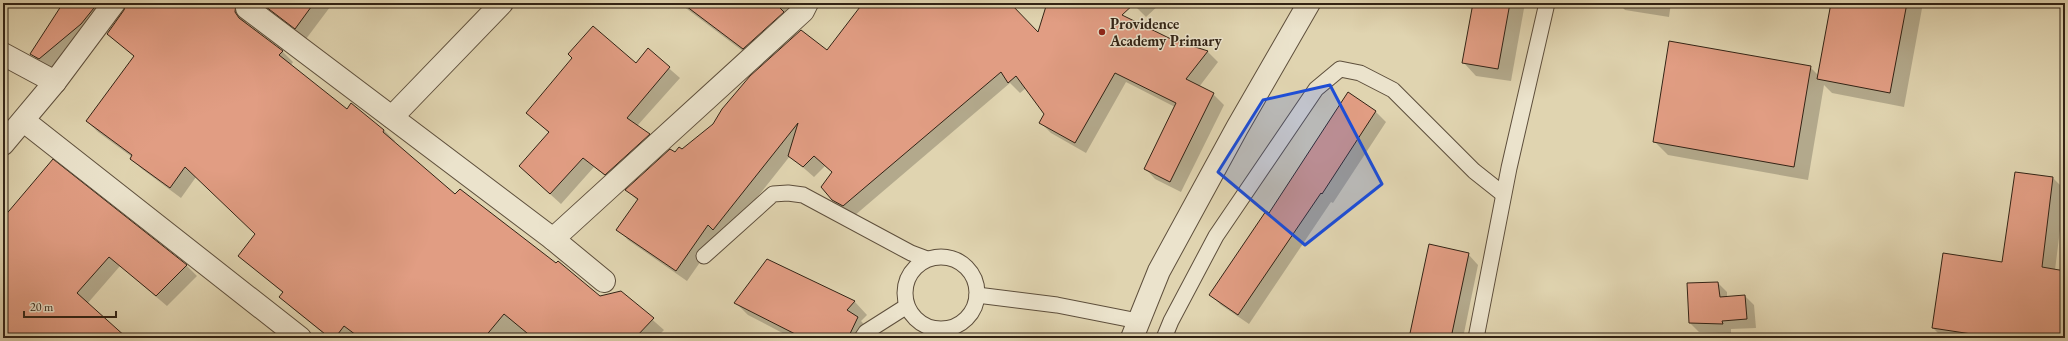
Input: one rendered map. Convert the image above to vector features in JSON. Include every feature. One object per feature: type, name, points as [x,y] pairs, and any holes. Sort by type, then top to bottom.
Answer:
[{"type":"street","points":[[3,144],[56,82],[114,3]]},
{"type":"street","points":[[392,117],[502,3]]},
{"type":"street","points":[[553,239],[803,11],[807,3]]},
{"type":"street","points":[[1135,330],[1163,264],[1237,128],[1309,3]]},
{"type":"street","points":[[247,8],[553,239],[604,281]]},
{"type":"street","points":[[3,54],[56,82]]},
{"type":"street","points":[[24,121],[300,338]]},
{"type":"lane","points":[[1476,338],[1503,194],[1547,3]]},
{"type":"lane","points":[[1164,338],[1171,321],[1216,236],[1316,89],[1340,69],[1360,73],[1393,90],[1474,171],[1503,194]]},
{"type":"lane","points":[[704,256],[773,194],[788,193],[803,195],[911,253],[928,259]]},
{"type":"lane","points":[[942,257],[956,260],[968,268],[975,280],[977,295],[974,308],[966,320],[954,327],[940,330],[926,327],[915,318],[907,306],[904,292],[908,278],[915,267],[928,259],[942,257]]},
{"type":"lane","points":[[977,295],[1057,305],[1135,330]]},
{"type":"lane","points":[[862,338],[866,332],[907,306]]},
{"type":"highlighted area","points":[[1330,85],[1382,184],[1305,245],[1218,172],[1263,100]]},
{"type":"building","points":[[63,3],[98,3],[81,24],[39,59],[30,54]]},
{"type":"building","points":[[126,3],[236,3],[235,12],[239,18],[283,51],[279,55],[347,109],[351,103],[384,130],[383,132],[455,194],[460,189],[556,263],[558,261],[600,296],[621,291],[654,318],[635,338],[533,338],[504,314],[484,338],[360,338],[344,326],[335,338],[330,338],[279,297],[283,292],[238,256],[255,234],[185,167],[170,188],[130,159],[132,155],[86,121],[134,56],[107,34],[124,10]]},
{"type":"building","points":[[261,3],[314,3],[295,29]]},
{"type":"building","points":[[682,3],[775,3],[784,12],[743,49]]},
{"type":"building","points":[[863,3],[1010,3],[1038,32],[1047,3],[1135,3],[1122,15],[1173,40],[1208,51],[1186,79],[1214,93],[1170,182],[1144,169],[1176,103],[1115,73],[1075,143],[1039,123],[1044,114],[1016,76],[1008,83],[1001,72],[843,206],[832,200],[821,187],[832,172],[814,156],[803,167],[788,156],[798,123],[713,230],[708,225],[676,271],[616,230],[638,199],[625,190],[670,149],[675,152],[679,147],[682,149],[713,124],[722,109],[750,76],[801,30],[827,50]]},
{"type":"building","points":[[1473,3],[1510,3],[1498,69],[1462,63]]},
{"type":"building","points":[[1831,3],[1907,3],[1890,93],[1817,79]]},
{"type":"building","points":[[593,26],[636,63],[648,48],[670,67],[627,118],[650,134],[605,175],[583,158],[550,194],[519,166],[549,132],[526,113],[572,58],[568,54]]},
{"type":"building","points":[[1669,41],[1811,66],[1794,167],[1653,142]]},
{"type":"building","points":[[1348,92],[1376,111],[1322,194],[1321,193],[1238,315],[1209,295],[1266,211],[1269,213]]},
{"type":"building","points":[[53,159],[187,265],[156,296],[109,257],[77,293],[127,338],[3,338],[3,218]]},
{"type":"building","points":[[2015,172],[2053,177],[2042,267],[2065,271],[2065,314],[2061,338],[1998,338],[1932,328],[1943,253],[2002,262]]},
{"type":"building","points":[[1429,244],[1469,253],[1451,338],[1409,338]]},
{"type":"building","points":[[767,259],[855,301],[847,310],[858,317],[848,338],[803,338],[734,303]]},
{"type":"building","points":[[1718,282],[1720,297],[1745,295],[1747,319],[1722,321],[1723,324],[1689,323],[1687,283]]},
{"type":"place","name":"Providence Academy Primary","points":[[1102,32]]}]
